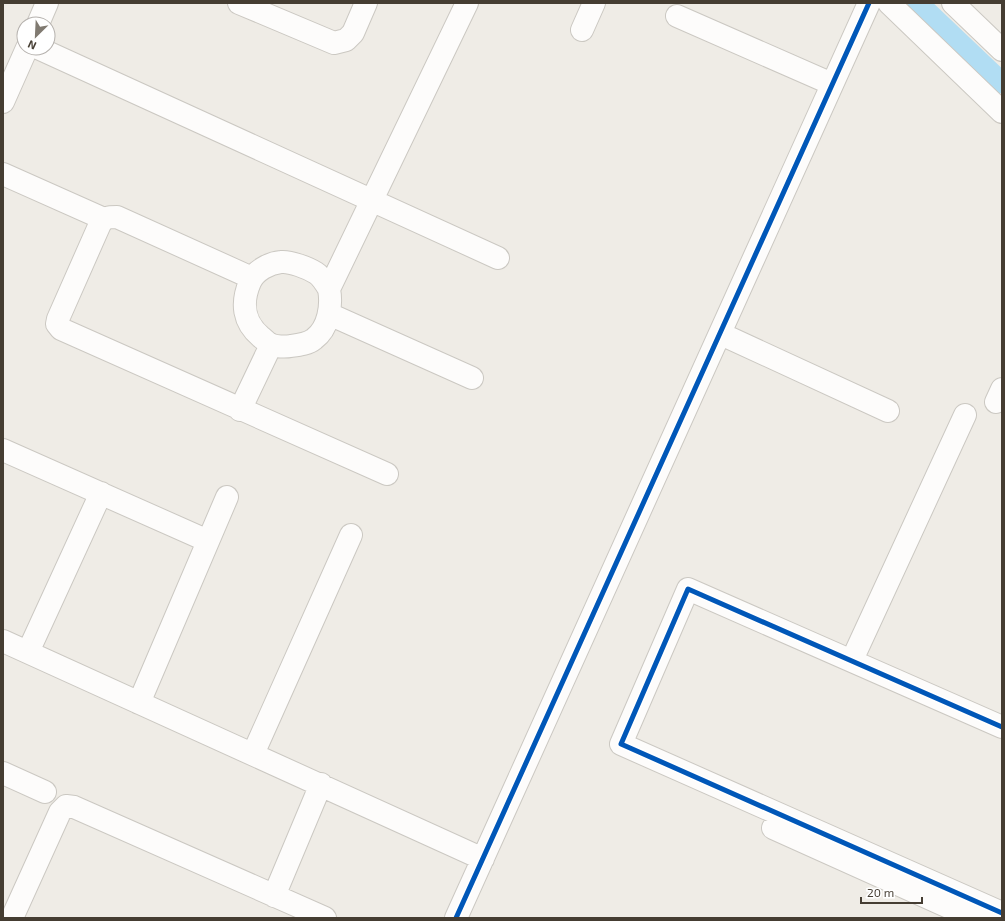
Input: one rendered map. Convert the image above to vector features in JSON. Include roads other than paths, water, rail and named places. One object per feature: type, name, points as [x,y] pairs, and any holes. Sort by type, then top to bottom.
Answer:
[{"type":"street","points":[[41,16],[47,3]]},
{"type":"street","points":[[239,3],[334,43],[346,40],[353,33],[366,3]]},
{"type":"street","points":[[330,289],[317,273],[298,265],[282,262],[264,267],[252,278],[246,290],[244,303],[246,316],[250,326],[271,345],[287,347],[302,345],[314,339],[323,329],[329,314],[331,299],[330,289],[467,3]]},
{"type":"street","points":[[582,30],[594,3]]},
{"type":"street","points":[[456,918],[869,3]]},
{"type":"street","points":[[888,3],[1002,112]]},
{"type":"street","points":[[953,3],[1002,50]]},
{"type":"street","points":[[677,16],[832,84]]},
{"type":"street","points":[[3,102],[23,56]]},
{"type":"street","points":[[56,56],[498,258]]},
{"type":"street","points":[[3,174],[104,219]]},
{"type":"street","points":[[252,278],[117,217],[110,217],[104,219],[100,224],[57,324],[61,329],[240,410],[387,474]]},
{"type":"street","points":[[329,314],[472,378]]},
{"type":"street","points":[[720,334],[888,411]]},
{"type":"street","points":[[240,410],[271,345]]},
{"type":"street","points":[[856,654],[966,416]]},
{"type":"street","points":[[3,450],[208,541]]},
{"type":"street","points":[[28,652],[101,493]]},
{"type":"street","points":[[139,703],[227,497]]},
{"type":"street","points":[[253,754],[351,535]]},
{"type":"street","points":[[973,918],[615,757],[694,575],[1002,727]]},
{"type":"street","points":[[3,641],[321,784],[483,859]]},
{"type":"street","points":[[856,654],[1002,711]]},
{"type":"street","points":[[621,744],[1002,913]]},
{"type":"street","points":[[3,773],[45,792]]},
{"type":"street","points":[[274,896],[321,784]]},
{"type":"street","points":[[12,918],[60,812],[66,806],[81,810],[274,896],[295,912],[325,918]]},
{"type":"street","points":[[3,916],[8,918]]},
{"type":"waterway","points":[[918,3],[1002,83]]}]
